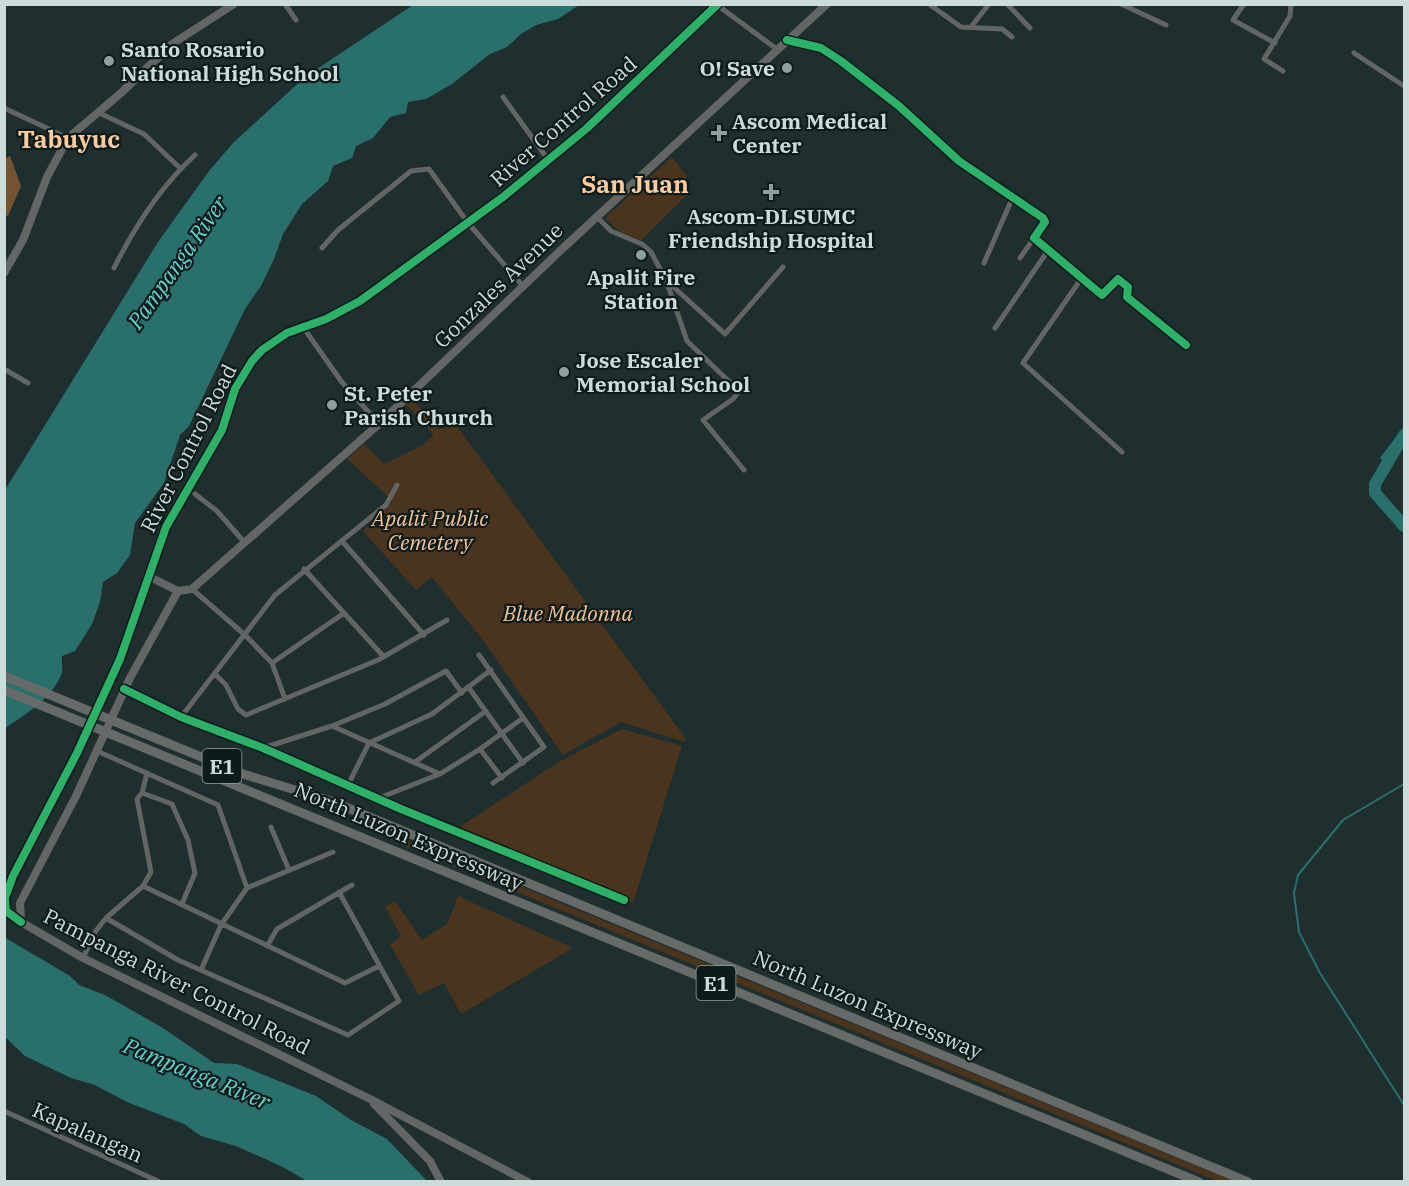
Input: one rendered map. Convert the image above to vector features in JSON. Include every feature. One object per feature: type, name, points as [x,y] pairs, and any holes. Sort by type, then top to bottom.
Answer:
[{"type":"highway","name":"North Luzon Expressway","points":[[4,675],[243,774],[331,801],[1248,1182]]},
{"type":"highway","name":"North Luzon Expressway","points":[[4,690],[233,782],[1199,1182]]},
{"type":"street","points":[[4,273],[23,240],[47,177],[68,138],[172,44],[234,4]]},
{"type":"street","points":[[285,4],[296,20]]},
{"type":"street","name":"Gonzales Avenue","points":[[192,589],[379,424],[523,286],[827,4]]},
{"type":"street","points":[[929,4],[954,24],[1002,29],[1012,37]]},
{"type":"street","points":[[972,27],[988,4]]},
{"type":"street","points":[[1007,4],[1030,28]]},
{"type":"street","points":[[1120,4],[1166,25]]},
{"type":"street","points":[[1244,4],[1233,20],[1275,43]]},
{"type":"street","points":[[1283,71],[1264,59],[1290,16],[1291,4]]},
{"type":"street","points":[[718,5],[778,50]]},
{"type":"street","name":"River Control Road","points":[[21,922],[6,911],[5,898],[120,659],[166,527],[222,430],[243,374],[262,350],[287,333],[326,320],[360,302],[468,223],[549,160],[657,64],[718,5]]},
{"type":"street","points":[[787,40],[821,48],[841,61],[898,106],[959,161],[1045,222],[1020,258]]},
{"type":"street","points":[[1354,53],[1404,86]]},
{"type":"street","points":[[503,97],[549,160]]},
{"type":"street","points":[[4,108],[68,138]]},
{"type":"street","points":[[97,112],[144,134],[180,168]]},
{"type":"street","points":[[114,268],[130,236],[180,168],[195,155]]},
{"type":"street","points":[[322,248],[338,230],[411,171],[418,168],[429,169],[468,223],[523,286]]},
{"type":"street","points":[[984,264],[1012,199]]},
{"type":"street","points":[[597,217],[611,231],[642,244],[651,252],[666,280],[687,341],[739,391],[733,399],[704,420],[744,471]]},
{"type":"street","points":[[1034,238],[1102,295],[1118,279],[1128,287],[1128,297],[1186,345]]},
{"type":"street","points":[[995,328],[1049,249]]},
{"type":"street","points":[[666,280],[725,334],[783,267]]},
{"type":"street","points":[[1081,279],[1023,363],[1122,452]]},
{"type":"street","points":[[303,327],[341,381],[379,424]]},
{"type":"street","points":[[4,369],[28,383]]},
{"type":"street","points":[[181,717],[275,595],[304,569],[386,505],[397,485]]},
{"type":"street","points":[[195,494],[217,511],[245,543]]},
{"type":"street","points":[[342,541],[424,635]]},
{"type":"street","points":[[304,569],[384,657]]},
{"type":"street","points":[[148,576],[178,591],[192,589],[245,635],[272,663],[285,699]]},
{"type":"street","name":"Pampanga River Control Road","points":[[178,591],[124,689],[97,751],[24,893],[20,903],[21,922],[83,958],[370,1099],[528,1182]]},
{"type":"street","points":[[272,663],[344,613]]},
{"type":"street","points":[[215,674],[226,685],[242,713],[246,715],[384,657],[447,620]]},
{"type":"street","points":[[479,655],[544,747],[493,783]]},
{"type":"street","points":[[348,785],[369,742],[432,714],[491,670]]},
{"type":"street","points":[[263,748],[332,726],[410,693],[446,671],[462,693]]},
{"type":"street","points":[[469,688],[523,763]]},
{"type":"street","points":[[124,689],[181,717],[263,748],[624,900]]},
{"type":"street","points":[[415,762],[486,711]]},
{"type":"street","points":[[379,798],[440,774],[523,718]]},
{"type":"street","points":[[332,726],[440,774]]},
{"type":"street","points":[[480,749],[502,778]]},
{"type":"street","points":[[97,751],[218,805],[246,888]]},
{"type":"street","points":[[83,958],[95,932],[106,918],[143,886],[151,870],[137,800],[142,793],[147,773]]},
{"type":"street","points":[[142,793],[172,804],[188,840],[195,873],[182,904]]},
{"type":"street","points":[[271,827],[290,870]]},
{"type":"street","points":[[201,970],[221,925],[246,888],[333,852]]},
{"type":"street","points":[[267,946],[277,929],[352,885]]},
{"type":"street","points":[[143,886],[345,983],[379,966]]},
{"type":"street","points":[[106,918],[178,960],[344,1035],[399,1003],[339,892]]},
{"type":"street","points":[[370,1099],[425,1155],[441,1182]]},
{"type":"street","name":"Kapalangan","points":[[4,1111],[29,1125],[160,1182]]},
{"type":"green space","points":[[672,157],[686,175],[689,193],[641,240],[619,231],[605,218]]},
{"type":"green space","name":"Apalit Public Cemetery","points":[[410,397],[439,429],[456,425],[686,739],[685,742],[621,722],[563,755],[482,639],[432,577],[416,590],[363,531],[393,501],[347,459],[364,444],[384,464],[423,445],[434,435],[404,402]]},
{"type":"green space","points":[[622,729],[682,746],[633,903],[455,830],[557,763]]},
{"type":"green space","points":[[398,837],[1233,1181],[1217,1181],[396,842]]},
{"type":"green space","points":[[458,896],[573,948],[461,1014],[444,983],[419,995],[390,945],[401,936],[385,907],[395,901],[422,940],[448,923]]},
{"type":"shaded area","points":[[10,156],[21,186],[8,216],[5,215],[4,159]]},
{"type":"water","name":"Pampanga River","points":[[413,5],[579,5],[558,19],[536,25],[521,34],[507,47],[490,54],[452,84],[426,99],[408,102],[406,113],[390,117],[373,138],[356,146],[352,158],[333,166],[328,181],[302,204],[283,234],[261,286],[245,309],[189,426],[180,435],[164,483],[135,523],[130,555],[117,573],[103,582],[100,602],[92,624],[75,651],[62,656],[62,673],[51,691],[37,706],[5,728],[5,490],[158,242],[209,171],[233,143],[305,77]]},
{"type":"water","points":[[1404,426],[1404,444],[1389,466],[1380,458]]},
{"type":"water","name":"Pampanga River","points":[[4,937],[70,976],[79,985],[105,995],[163,1028],[214,1063],[237,1064],[316,1096],[351,1120],[387,1139],[427,1181],[307,1181],[283,1167],[236,1146],[201,1136],[184,1124],[127,1102],[95,1085],[71,1078],[25,1056],[5,1037]]},
{"type":"waterway","points":[[1404,435],[1375,484],[1375,493],[1404,526]]},
{"type":"waterway","points":[[1404,784],[1343,820],[1298,875],[1294,893],[1299,932],[1320,973],[1404,1105]]},
{"type":"cycle path","points":[[21,922],[6,911],[5,898],[13,876],[77,753],[120,659],[166,527],[222,430],[235,389],[252,361],[262,350],[287,333],[326,319],[360,301],[503,197],[586,129],[718,4]]},
{"type":"cycle path","points":[[787,40],[821,48],[841,61],[899,106],[959,161],[1043,218],[1045,222],[1034,238],[1102,295],[1118,279],[1128,287],[1127,297],[1186,345]]},
{"type":"cycle path","points":[[124,689],[181,717],[263,748],[401,809],[624,900]]},
{"type":"place","name":"Santo Rosario National High School","points":[[109,61]]},
{"type":"place","name":"O! Save","points":[[787,68]]},
{"type":"place","name":"Ascom Medical Center","points":[[719,133]]},
{"type":"place","name":"Ascom-DLSUMC Friendship Hospital","points":[[771,192]]},
{"type":"place","name":"Apalit Fire Station","points":[[641,255]]},
{"type":"place","name":"Jose Escaler Memorial School","points":[[564,372]]},
{"type":"place","name":"St. Peter Parish Church","points":[[332,405]]},
{"type":"district","name":"Tabuyuc","points":[[69,139]]},
{"type":"district","name":"San Juan","points":[[635,184]]},
{"type":"park label","name":"Blue Madonna","points":[[568,613]]}]
